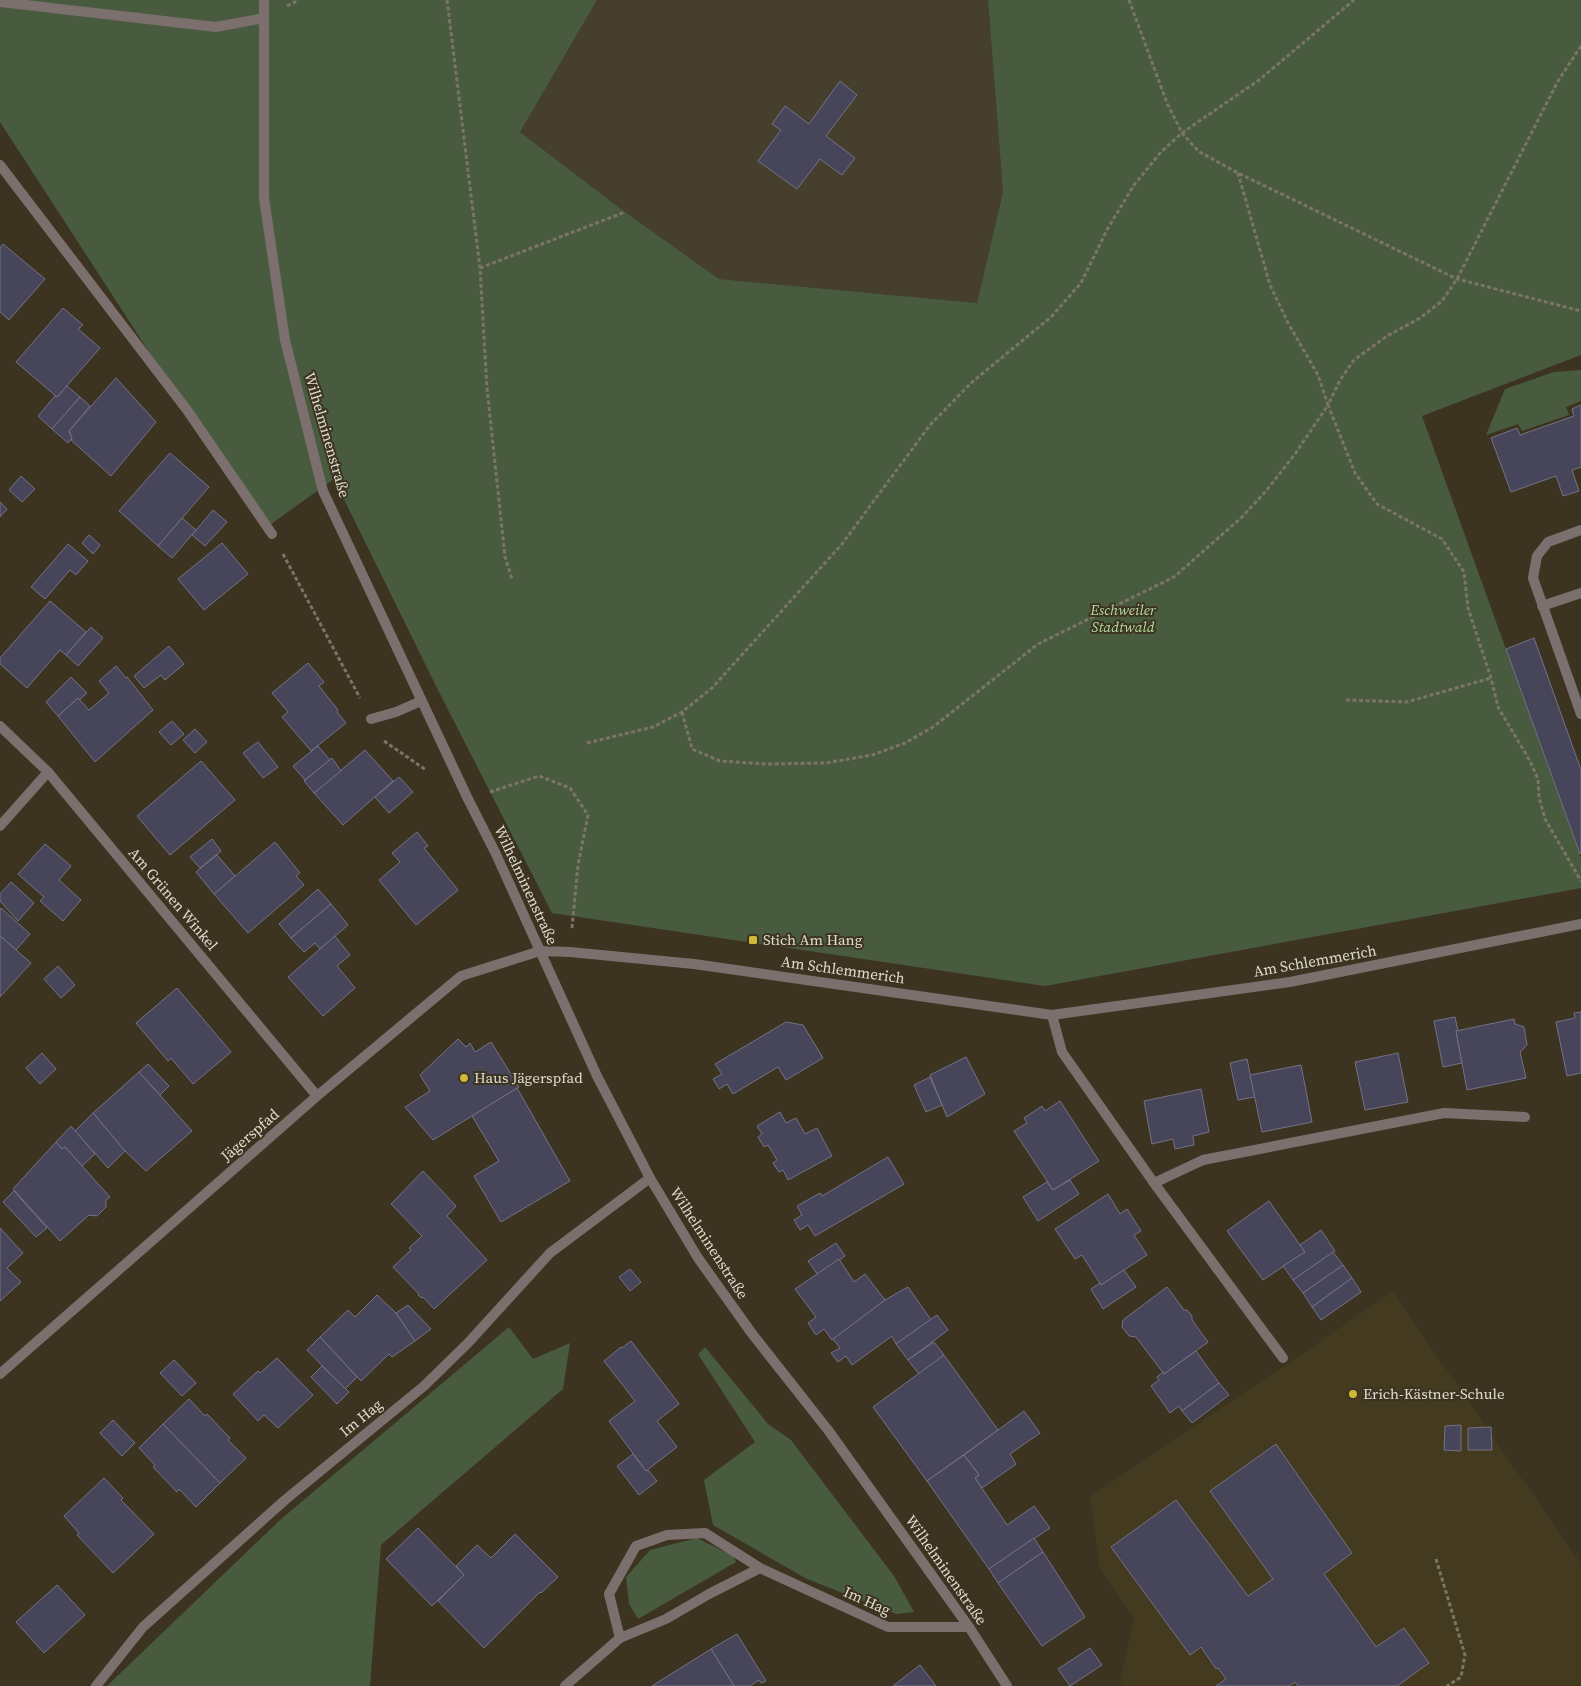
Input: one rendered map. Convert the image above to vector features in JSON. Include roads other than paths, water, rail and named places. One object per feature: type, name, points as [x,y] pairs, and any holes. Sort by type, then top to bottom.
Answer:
[{"type":"street","name":"Wilhelminenstraße","points":[[264,0],[264,198],[285,340],[323,491],[421,701],[495,852],[597,1076],[650,1178],[698,1258],[747,1327],[828,1430],[969,1627],[1007,1686]]},
{"type":"street","points":[[0,2],[216,27],[264,18]]},
{"type":"street","points":[[0,165],[187,410],[272,534]]},
{"type":"street","points":[[1581,530],[1548,542],[1537,556],[1533,578],[1581,714]]},
{"type":"street","points":[[1542,606],[1581,593]]},
{"type":"street","points":[[371,719],[396,712],[421,701]]},
{"type":"street","name":"Am Grünen Winkel","points":[[0,726],[48,772],[317,1096]]},
{"type":"street","points":[[0,826],[48,772]]},
{"type":"street","name":"Am Schlemmerich","points":[[540,951],[570,952],[694,964],[1052,1014],[1290,982],[1581,924]]},
{"type":"street","name":"Jägerspfad","points":[[0,1374],[317,1096],[461,976],[540,951]]},
{"type":"street","points":[[1052,1014],[1062,1052],[1154,1184],[1283,1358]]},
{"type":"street","points":[[1154,1184],[1203,1160],[1444,1113],[1525,1116]]},
{"type":"street","name":"Im Hag","points":[[96,1686],[143,1627],[285,1500],[424,1386],[468,1343],[550,1253],[650,1178]]},
{"type":"street","name":"Im Hag","points":[[620,1638],[610,1594],[636,1546],[667,1535],[705,1533],[760,1568],[888,1628],[969,1627]]},
{"type":"street","points":[[565,1686],[620,1638],[666,1619],[708,1594],[760,1568]]},
{"type":"place","name":"Stich Am Hang","points":[[753,940]]},
{"type":"place","name":"Haus Jägerspfad","points":[[464,1078]]},
{"type":"place","name":"Erich-Kästner-Schule","points":[[1353,1394]]},
{"type":"park label","name":"Eschweiler Stadtwald","points":[[1123,618]]}]
